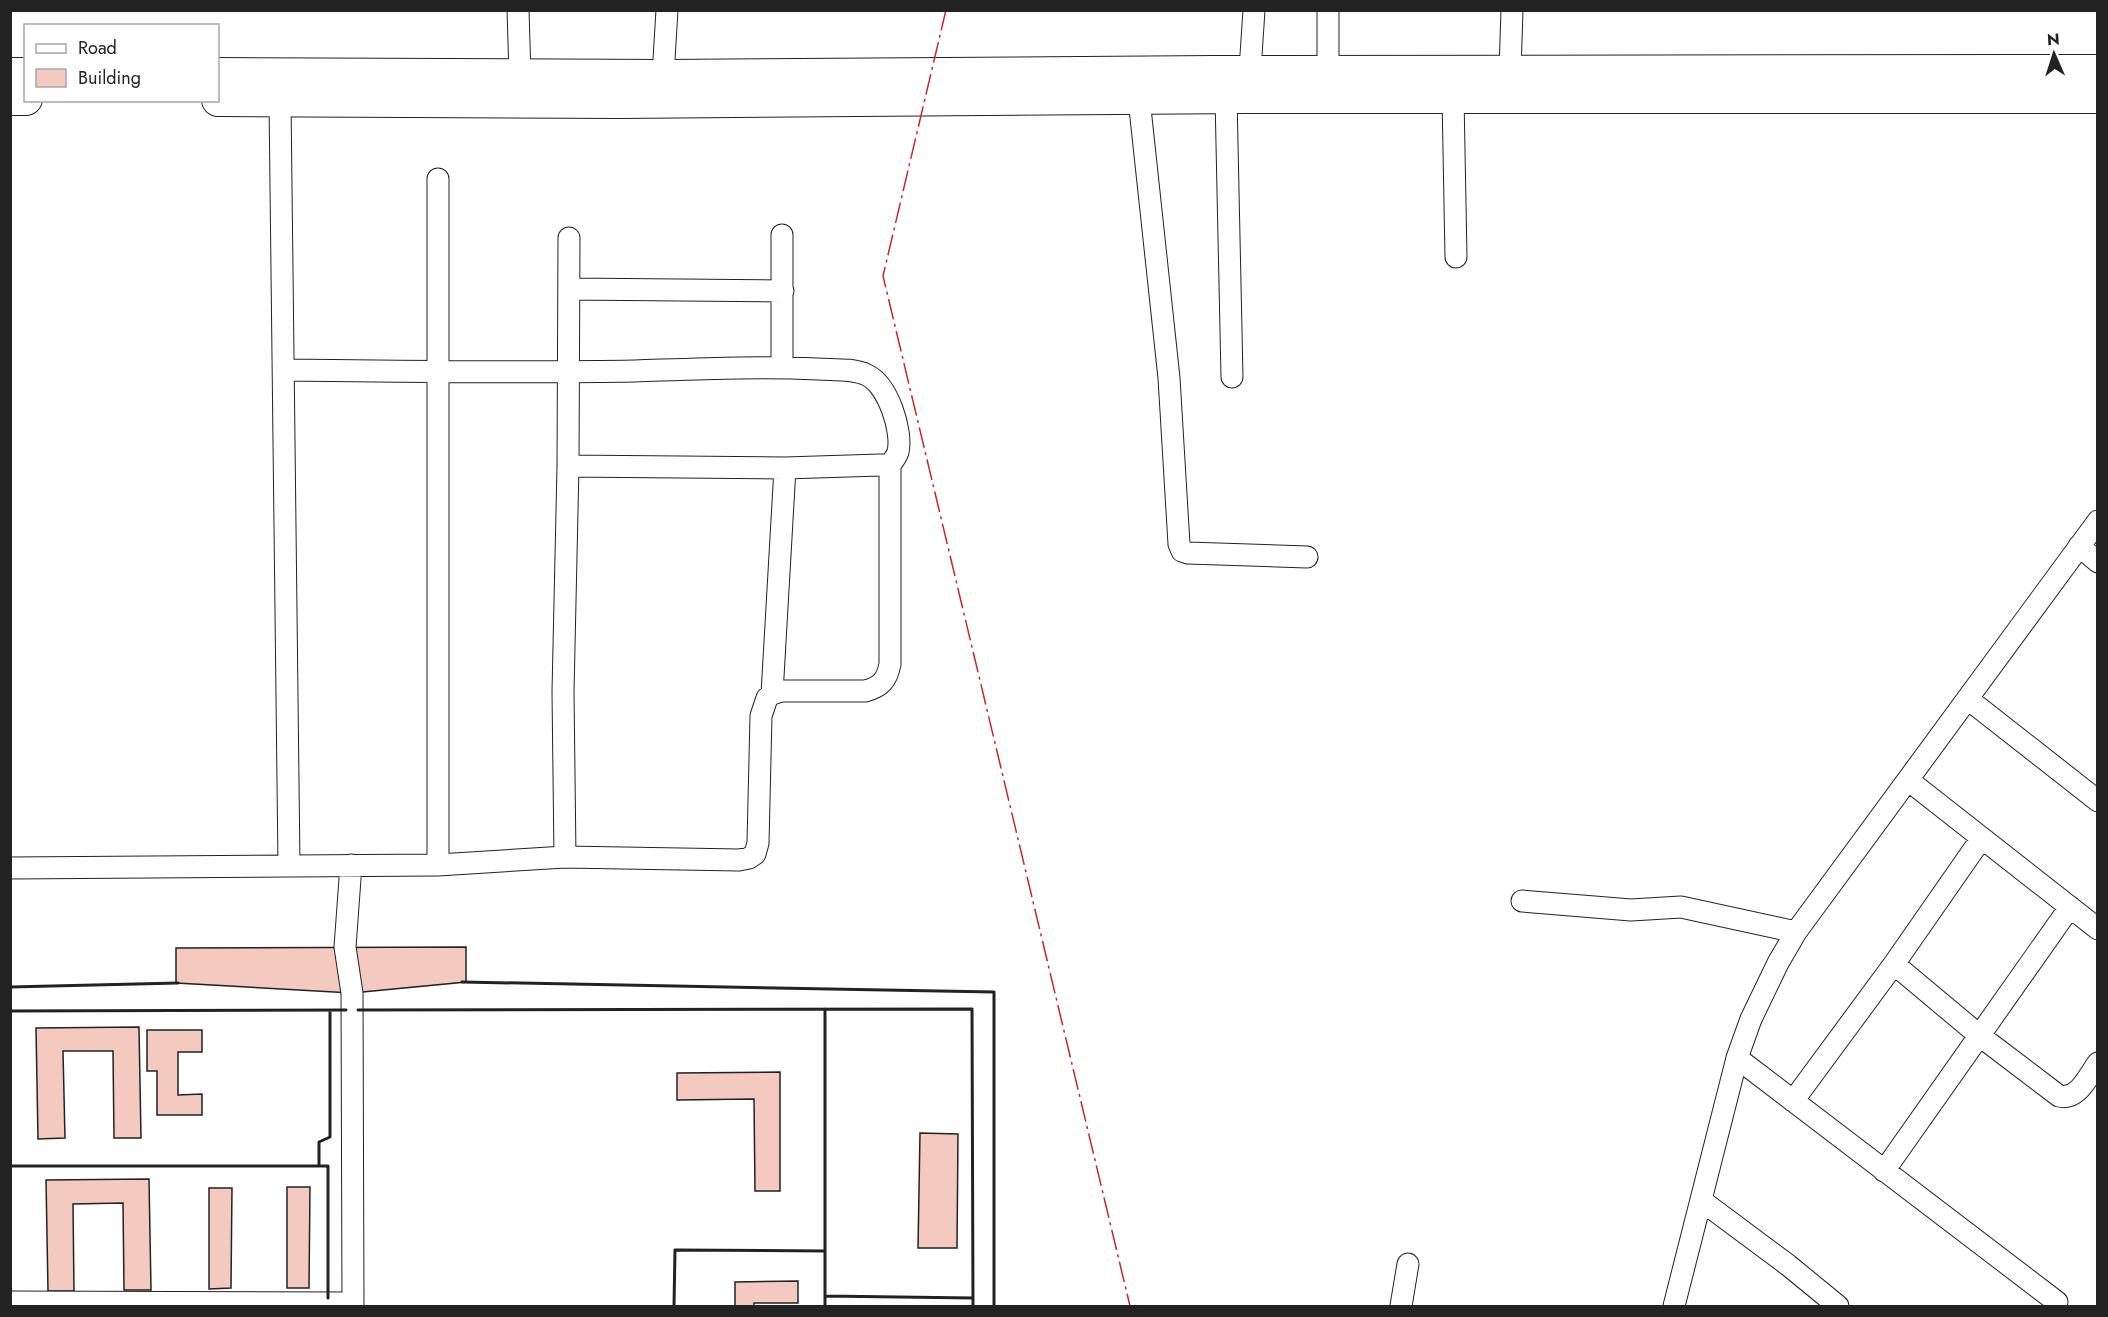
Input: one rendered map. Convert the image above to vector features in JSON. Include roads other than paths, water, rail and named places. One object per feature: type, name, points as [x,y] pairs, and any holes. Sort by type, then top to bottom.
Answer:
[{"type":"highway","points":[[219,100],[620,102],[1139,99],[1242,89],[1328,72],[2097,71]]},
{"type":"highway","points":[[219,74],[663,76],[1242,89],[1453,97],[2097,97]]},
{"type":"street","points":[[518,10],[520,76]]},
{"type":"street","points":[[663,76],[667,10]]},
{"type":"street","points":[[1232,377],[1242,89],[1254,10]]},
{"type":"street","points":[[1328,72],[1329,10]]},
{"type":"street","points":[[1510,71],[1512,10]]},
{"type":"street","points":[[1453,97],[1456,257]]},
{"type":"street","points":[[1139,99],[1169,378],[1179,544],[1182,550],[1188,553],[1307,557]]},
{"type":"street","points":[[280,101],[289,866]]},
{"type":"street","points":[[438,179],[438,865]]},
{"type":"street","points":[[782,235],[782,367]]},
{"type":"street","points":[[565,857],[563,693],[568,466],[569,238]]},
{"type":"street","points":[[569,289],[783,291]]},
{"type":"street","points":[[284,370],[569,372],[782,367],[850,371],[868,375],[875,381],[892,409],[898,431],[897,455],[888,467]]},
{"type":"street","points":[[10,868],[438,865],[565,857],[739,860],[755,854],[758,843],[761,716],[766,698],[781,691],[865,691],[878,687],[888,676],[890,664],[891,473],[888,467],[880,465],[785,468],[568,466]]},
{"type":"street","points":[[772,694],[785,468]]},
{"type":"street","points":[[1674,1306],[1737,1058],[1751,1019],[1778,963],[1797,932],[2097,520]]},
{"type":"street","points":[[2079,546],[2097,562]]},
{"type":"street","points":[[1968,699],[2097,801]]},
{"type":"street","points":[[1908,780],[2097,929]]},
{"type":"street","points":[[1793,1101],[1894,964],[1981,839]]},
{"type":"street","points":[[10,1302],[353,1305],[352,993],[345,947],[351,865]]},
{"type":"street","points":[[1522,902],[1631,910],[1681,907],[1797,932]]},
{"type":"street","points":[[1884,1171],[2070,907]]},
{"type":"street","points":[[1894,964],[1980,1036],[2059,1096],[2065,1098],[2075,1094],[2097,1063]]},
{"type":"street","points":[[1737,1058],[2058,1302]]},
{"type":"street","points":[[1702,1201],[1788,1265],[1838,1306]]},
{"type":"street","points":[[1401,1306],[1408,1264]]}]
